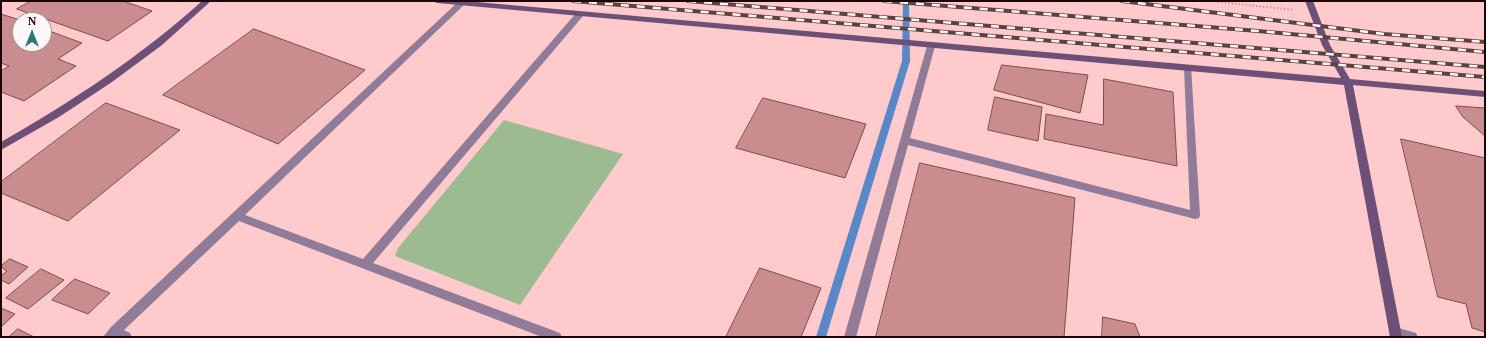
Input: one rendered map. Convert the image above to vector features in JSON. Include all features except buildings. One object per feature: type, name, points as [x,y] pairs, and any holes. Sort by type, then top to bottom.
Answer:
[{"type":"street","points":[[1,146],[54,117],[114,77],[178,29],[206,1]]},
{"type":"street","points":[[437,1],[1485,94]]},
{"type":"street","points":[[1309,1],[1326,45],[1348,83],[1396,334],[1412,337]]},
{"type":"street","points":[[112,334],[462,3]]},
{"type":"street","points":[[366,263],[580,14]]},
{"type":"street","points":[[850,337],[931,46]]},
{"type":"street","points":[[904,140],[1194,215],[1188,68]]},
{"type":"street","points":[[237,216],[366,263],[543,335],[556,337]]},
{"type":"street","points":[[112,334],[126,337]]},
{"type":"path","points":[[1211,1],[1313,13]]},
{"type":"green space","points":[[504,120],[623,154],[520,305],[395,256],[398,248]]},
{"type":"waterway","points":[[821,337],[906,61],[906,1]]},
{"type":"railway","points":[[573,1],[1485,77]]},
{"type":"railway","points":[[688,1],[1485,67]]},
{"type":"railway","points":[[884,1],[1258,31],[1485,52]]},
{"type":"railway","points":[[1122,1],[1384,34],[1485,42]]}]
